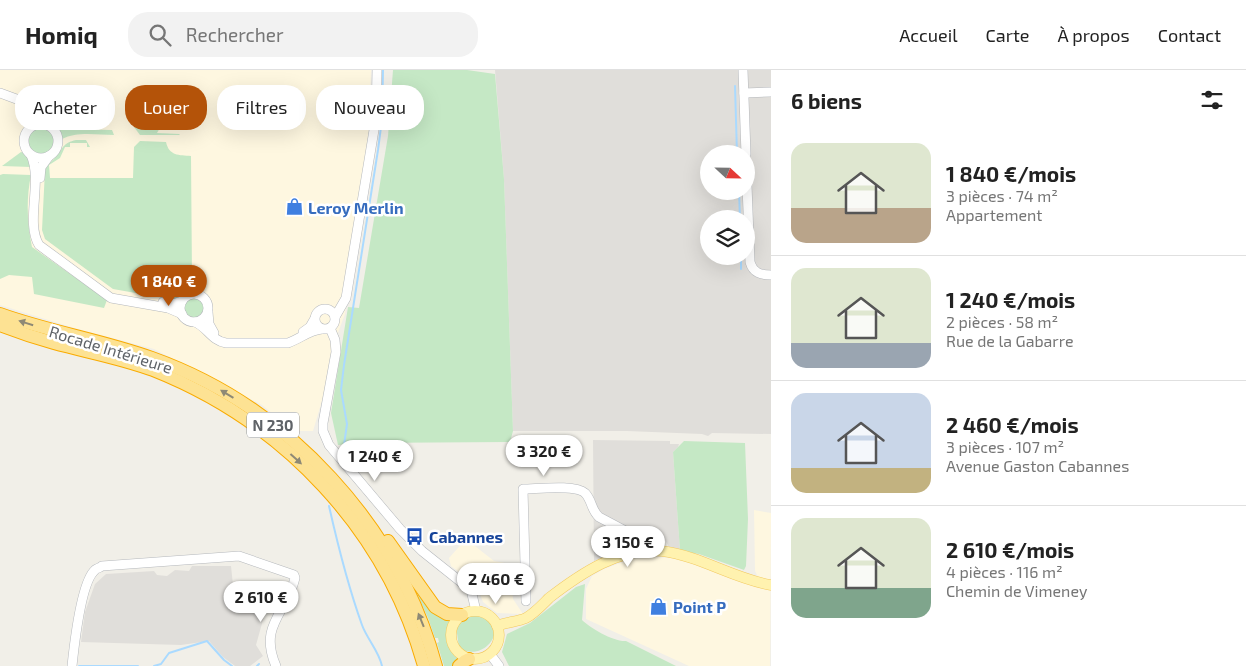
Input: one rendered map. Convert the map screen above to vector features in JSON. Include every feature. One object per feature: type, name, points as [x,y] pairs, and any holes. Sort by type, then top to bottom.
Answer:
[{"type":"highway","name":"Rocade Intérieure","points":[[0,314],[152,358],[188,373],[253,410],[283,432],[318,464],[361,513],[401,577],[423,626],[436,666]]},
{"type":"highway","name":"N 230","points":[[0,326],[54,343],[102,354],[168,376],[210,397],[245,418],[275,440],[312,473],[332,495],[370,546],[402,604],[419,646],[424,666]]},
{"type":"highway","points":[[318,464],[342,484],[366,510],[436,607],[447,614],[462,615]]},
{"type":"main road","points":[[497,626],[527,617],[591,569],[621,556],[650,550],[663,551],[691,558],[748,580],[771,586]]},
{"type":"main road","points":[[476,611],[488,615],[497,626],[498,641],[490,654],[476,660],[464,662],[462,656],[452,643],[450,635],[456,620],[462,615],[476,611]]},
{"type":"street","points":[[372,70],[373,131]]},
{"type":"street","points":[[182,301],[180,310],[187,320],[201,325],[216,340],[226,343],[288,343],[334,323],[335,317],[345,302],[347,291],[376,118],[377,70]]},
{"type":"street","points":[[743,70],[746,145]]},
{"type":"street","points":[[0,92],[15,98]]},
{"type":"street","points":[[744,93],[771,92]]},
{"type":"street","points":[[0,98],[12,103],[21,110],[26,120],[24,146],[31,155],[35,169],[34,233],[39,245],[110,298],[168,308],[182,314]]},
{"type":"street","points":[[26,134],[30,130]]},
{"type":"street","points":[[54,130],[58,138],[57,148],[44,162],[40,174],[40,233],[46,245],[113,294],[169,303],[182,301],[189,295],[198,295],[207,302],[209,324],[212,331],[218,336],[227,339],[288,339],[310,327],[319,311],[340,302],[347,291]]},
{"type":"street","points":[[31,155],[40,158],[49,156]]},
{"type":"street","points":[[748,200],[751,267],[757,273],[771,275]]},
{"type":"street","points":[[327,309],[335,317]]},
{"type":"street","points":[[195,322],[203,319],[208,312]]},
{"type":"street","points":[[314,320],[316,326],[326,328]]},
{"type":"street","points":[[326,328],[336,348],[323,423],[325,437],[338,456],[400,529],[430,558],[471,590],[476,611]]},
{"type":"street","points":[[526,602],[523,489],[569,488],[581,490],[589,498],[594,513],[646,542],[650,545],[650,550]]},
{"type":"street","points":[[72,666],[79,614],[87,584],[95,570],[102,566],[239,556],[294,575],[295,581],[270,634],[270,650],[276,666]]},
{"type":"street","points":[[490,654],[499,666]]},
{"type":"shaded area","points":[[0,70],[371,70],[370,85],[316,85],[316,130],[369,130],[361,226],[345,314],[333,346],[324,394],[313,431],[294,431],[262,405],[154,349],[74,328],[0,305]]},
{"type":"shaded area","points":[[495,70],[771,70],[771,434],[712,433],[708,436],[702,434],[627,431],[513,431],[504,179]]},
{"type":"shaded area","points":[[593,440],[670,441],[670,444],[679,444],[673,452],[680,551],[669,547],[665,540],[610,554],[594,561]]},
{"type":"shaded area","points":[[754,510],[771,513],[770,666],[689,666],[586,619],[586,589],[592,576],[604,569],[631,559],[673,558],[694,563],[754,585],[758,577],[755,571]]},
{"type":"shaded area","points":[[466,539],[494,561],[510,564],[513,599],[523,614],[497,613],[483,602],[476,584],[451,566],[449,558]]},
{"type":"shaded area","points":[[192,566],[231,566],[233,585],[268,602],[256,645],[263,656],[250,666],[235,666],[223,657],[209,641],[181,645],[81,642],[85,612],[95,584],[106,574],[154,571],[157,575],[167,576],[175,570],[189,571]]},
{"type":"green space","points":[[393,70],[467,70],[495,74],[504,179],[513,431],[510,442],[358,443],[338,445],[331,413],[348,307],[359,308],[388,130],[424,130],[424,85],[392,85]]},
{"type":"green space","points":[[35,130],[47,130],[53,136],[53,146],[46,153],[36,153],[29,146],[29,136]]},
{"type":"green space","points":[[112,130],[114,135],[81,134],[62,139],[59,131]]},
{"type":"green space","points":[[136,130],[159,130],[157,133],[180,134],[179,135],[140,135]]},
{"type":"green space","points":[[86,140],[90,147],[87,147],[87,143],[70,143],[70,147],[65,147],[60,158],[49,165],[50,178],[133,178],[134,147],[140,141],[166,142],[167,147],[172,152],[191,156],[192,279],[175,300],[113,289],[45,239],[42,230],[45,170],[64,146],[69,142]]},
{"type":"green space","points":[[21,152],[25,153],[31,160],[31,167],[2,166]]},
{"type":"green space","points":[[0,175],[31,175],[28,211],[32,247],[107,300],[104,308],[34,294],[32,277],[9,275],[0,279]]},
{"type":"green space","points":[[194,297],[204,304],[205,308],[198,318],[194,319],[184,312],[183,308],[190,298]]},
{"type":"green space","points":[[684,441],[745,443],[748,519],[746,566],[744,570],[699,554],[680,551],[673,452]]},
{"type":"green space","points":[[409,576],[453,617],[450,623],[448,640],[452,650],[461,659],[455,666],[444,666],[437,643],[439,642],[438,638],[435,638]]},
{"type":"green space","points":[[585,584],[582,620],[602,634],[626,641],[676,666],[509,666],[502,652],[507,634],[530,623],[576,587]]},
{"type":"green space","points":[[471,615],[485,617],[492,622],[495,630],[493,638],[488,645],[480,650],[470,652],[459,648],[456,626],[464,618]]},
{"type":"waterway","points":[[343,452],[347,424],[341,390],[378,150],[382,119],[383,70]]},
{"type":"waterway","points":[[735,86],[737,145]]},
{"type":"waterway","points":[[739,200],[740,210]]},
{"type":"waterway","points":[[329,506],[357,610],[364,630],[382,666]]},
{"type":"waterway","points":[[154,666],[161,664],[169,653],[207,641],[232,666]]},
{"type":"waterway","points":[[79,666],[138,666]]},
{"type":"place","name":"Leroy Merlin","points":[[294,207]]},
{"type":"place","name":"Cabannes","points":[[415,536]]},
{"type":"place","name":"Point P","points":[[659,606]]}]
